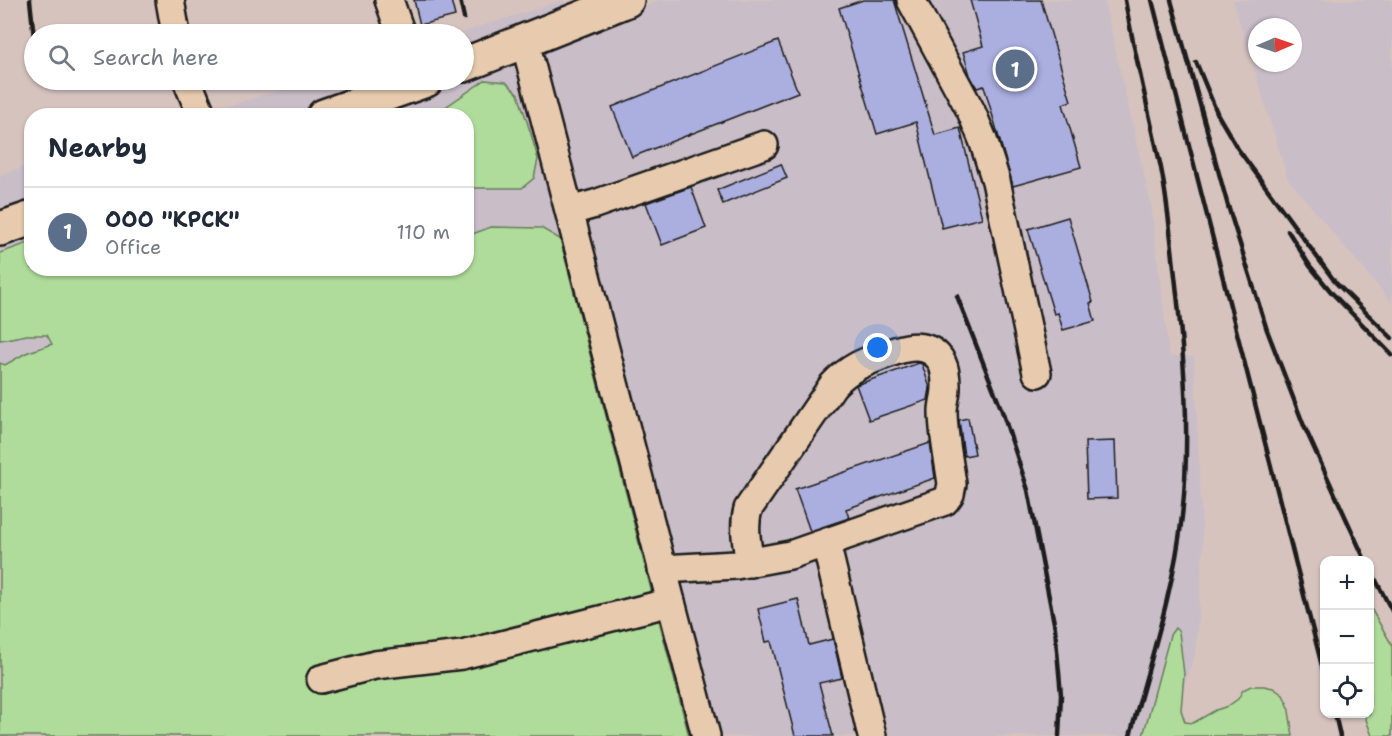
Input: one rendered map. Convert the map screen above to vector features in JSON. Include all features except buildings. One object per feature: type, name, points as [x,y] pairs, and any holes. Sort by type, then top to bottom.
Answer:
[{"type":"main road","points":[[474,61],[627,0]]},
{"type":"main road","points":[[345,108],[393,90]]},
{"type":"main road","points":[[0,229],[24,221]]},
{"type":"street","points":[[170,0],[174,24]]},
{"type":"street","points":[[389,0],[397,24]]},
{"type":"street","points":[[911,0],[971,111],[996,181],[1037,373]]},
{"type":"street","points":[[525,42],[706,736]]},
{"type":"street","points":[[192,90],[199,108]]},
{"type":"street","points":[[570,211],[764,145]]},
{"type":"street","points":[[662,569],[713,568],[750,563],[790,555],[945,501],[950,494],[952,484],[943,412],[945,375],[941,363],[933,352],[926,347],[903,348],[859,364],[845,372],[833,385],[748,509],[745,526],[750,563]]},
{"type":"street","points":[[826,543],[872,736]]},
{"type":"street","points":[[790,555],[834,573]]},
{"type":"street","points":[[321,679],[375,665],[462,655],[671,602]]},
{"type":"shaded area","points":[[563,0],[580,32],[660,0],[1104,0],[1151,206],[1169,356],[1194,357],[1203,549],[1195,654],[1167,736],[0,736],[0,175],[24,167],[24,276],[474,276],[474,108],[220,108],[281,90],[474,90],[474,29]]},
{"type":"shaded area","points":[[1233,0],[1392,0],[1392,303],[1288,179],[1255,72],[1302,72],[1302,18],[1248,18],[1248,49]]},
{"type":"green space","points":[[485,80],[506,82],[518,94],[538,159],[534,178],[522,188],[474,188],[474,108],[444,108],[470,90],[474,90],[474,88]]},
{"type":"green space","points":[[491,227],[541,228],[560,239],[689,736],[0,736],[0,363],[5,365],[26,353],[52,344],[47,335],[27,335],[0,340],[0,253],[24,244],[24,276],[474,276],[474,233]]},
{"type":"green space","points":[[1374,614],[1392,645],[1392,736],[1372,736],[1365,718],[1374,718]]},
{"type":"green space","points":[[1175,628],[1179,632],[1184,674],[1181,710],[1185,722],[1193,723],[1228,706],[1238,699],[1243,690],[1251,686],[1264,686],[1273,688],[1283,695],[1288,705],[1293,736],[1143,736],[1170,635]]},
{"type":"railway","points":[[30,0],[33,24]]},
{"type":"railway","points":[[460,0],[464,18]]},
{"type":"railway","points":[[1125,0],[1166,195],[1181,336],[1186,426],[1185,486],[1178,544],[1160,627],[1130,736]]},
{"type":"railway","points":[[1152,0],[1321,664]]},
{"type":"railway","points":[[1171,0],[1228,206],[1267,330],[1304,426],[1363,556]]},
{"type":"railway","points":[[1196,62],[1218,115],[1238,149],[1336,283],[1392,338]]},
{"type":"railway","points":[[1288,231],[1310,266],[1332,293],[1392,355]]},
{"type":"railway","points":[[957,296],[1002,411],[1028,490],[1055,628],[1061,695],[1059,736]]},
{"type":"railway","points":[[1374,577],[1392,611]]},
{"type":"railway","points":[[1336,718],[1340,736]]},
{"type":"place","name":"ООО \"КРСК\"","points":[[1015,69]]}]
